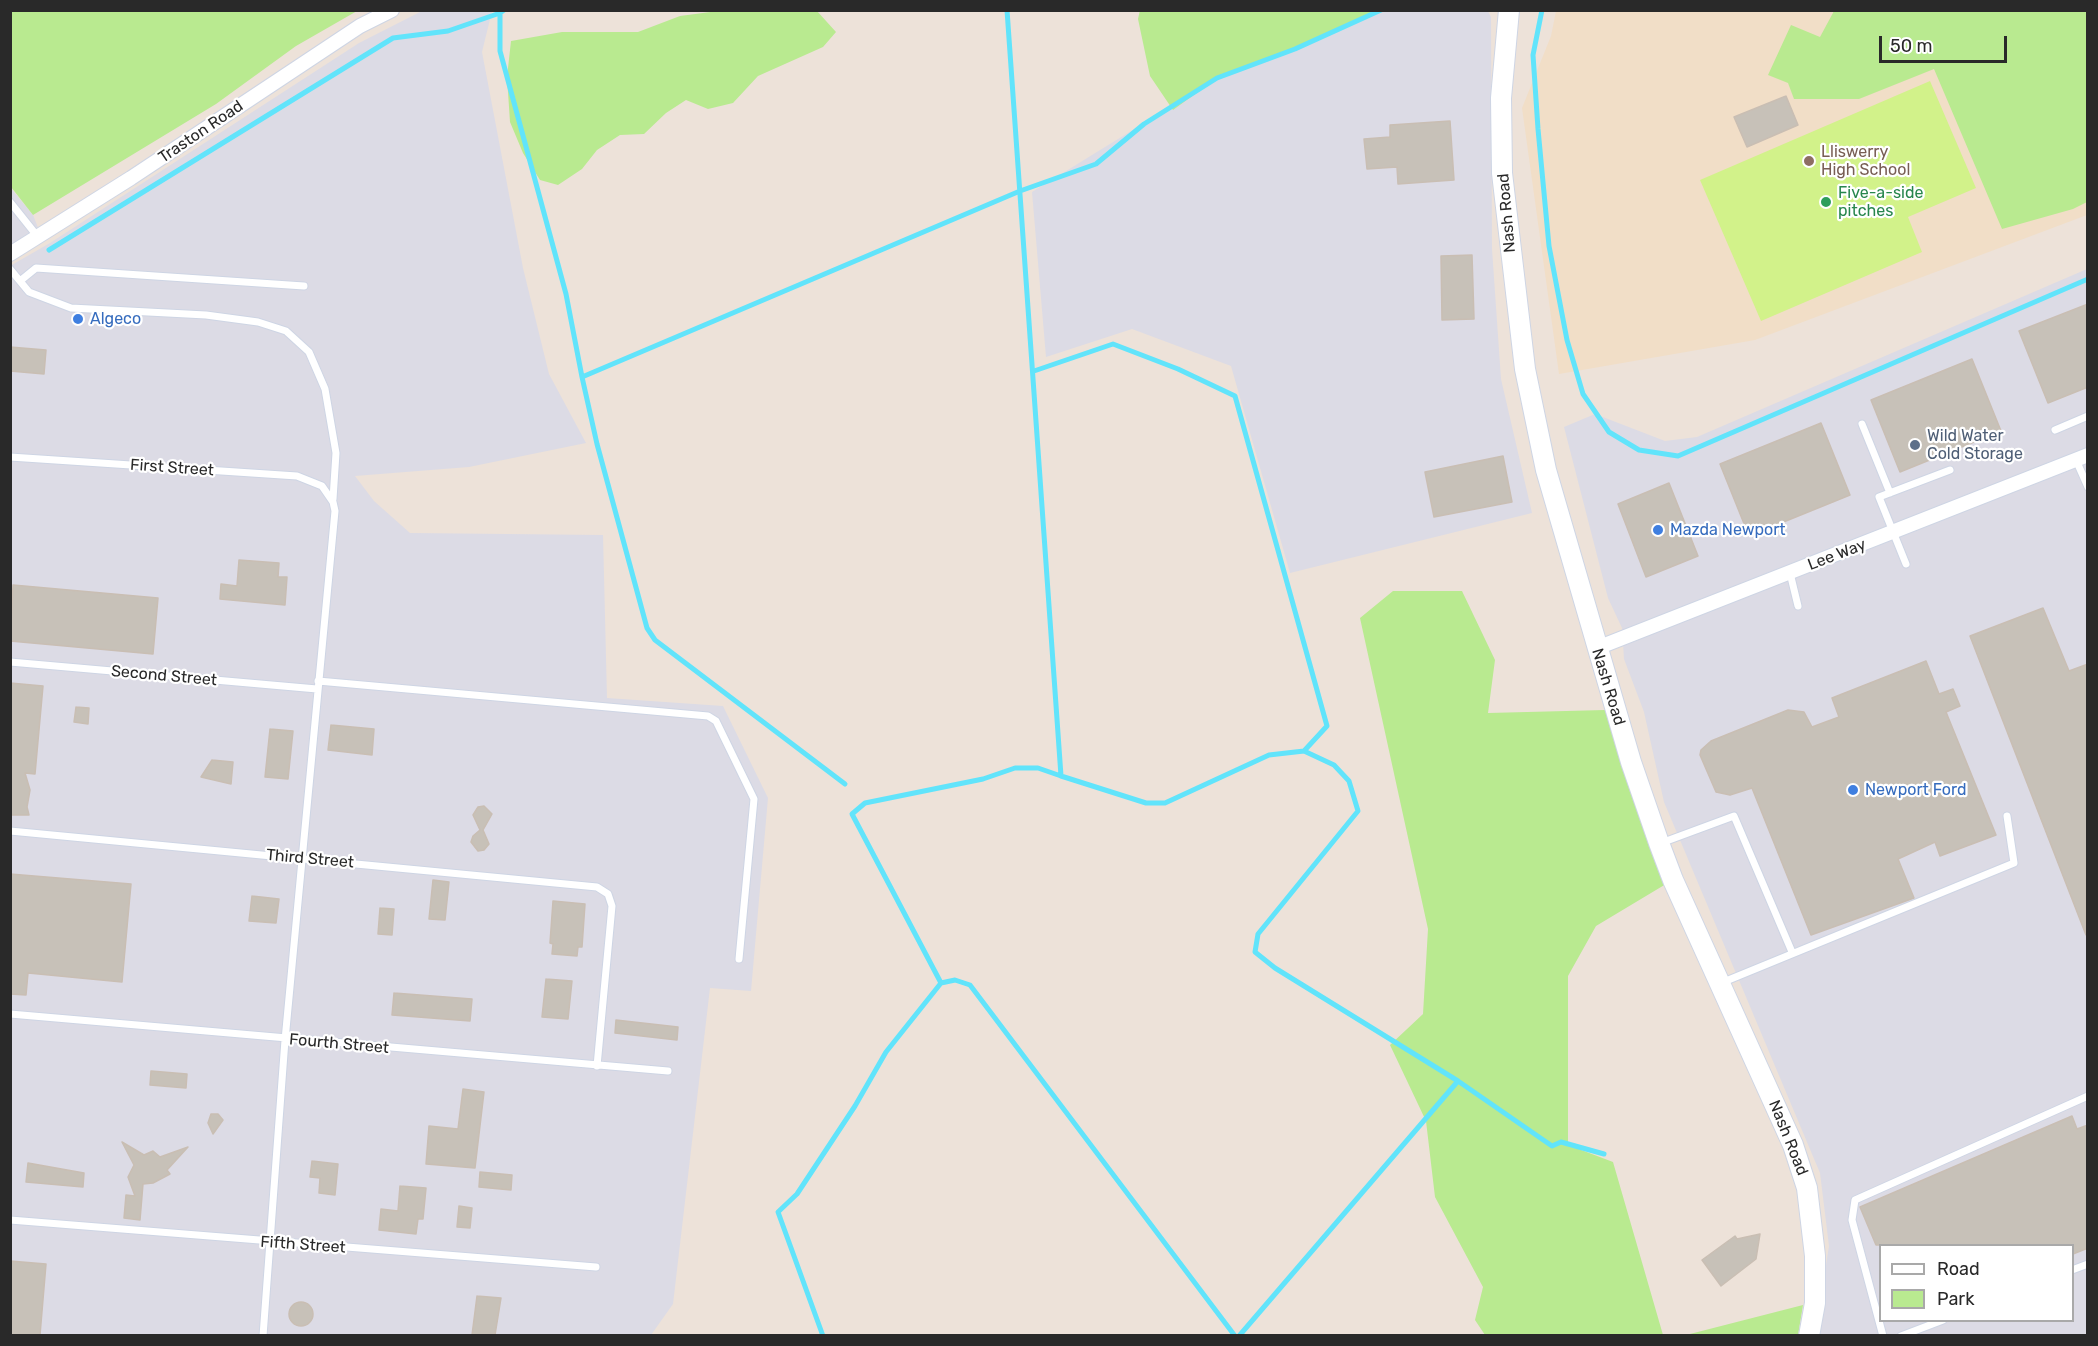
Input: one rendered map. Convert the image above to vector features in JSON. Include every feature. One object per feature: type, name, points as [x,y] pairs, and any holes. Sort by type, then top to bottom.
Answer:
[{"type":"street","name":"Traston Road","points":[[10,254],[360,26],[392,10]]},
{"type":"street","name":"Nash Road","points":[[1509,10],[1501,98],[1502,173],[1525,369],[1546,470],[1597,648],[1659,843],[1793,1145],[1808,1188],[1815,1256],[1815,1303],[1809,1335]]},
{"type":"street","name":"Lee Way","points":[[1597,648],[2082,458]]},
{"type":"lane","points":[[10,202],[38,237]]},
{"type":"lane","points":[[20,281],[36,268],[304,286]]},
{"type":"lane","points":[[10,269],[29,292],[71,308],[206,315],[258,322],[286,331],[309,352],[325,389],[336,453],[333,502],[335,511],[285,1040],[263,1335]]},
{"type":"lane","points":[[2055,430],[2088,416]]},
{"type":"lane","points":[[1862,424],[1890,493]]},
{"type":"lane","name":"First Street","points":[[10,457],[297,476],[315,481],[328,493],[333,502]]},
{"type":"lane","name":"Lee Way","points":[[2082,458],[2088,487]]},
{"type":"lane","points":[[1906,564],[1879,497],[1950,470]]},
{"type":"lane","points":[[1790,573],[1798,606]]},
{"type":"lane","name":"Second Street","points":[[10,662],[318,689]]},
{"type":"lane","points":[[318,681],[708,716],[716,721],[754,799],[739,959]]},
{"type":"lane","points":[[1659,843],[1734,816],[1792,952]]},
{"type":"lane","points":[[1720,984],[1792,952],[1831,939],[2013,863],[2007,816]]},
{"type":"lane","name":"Third Street","points":[[10,831],[591,886],[608,894],[612,906],[597,1066]]},
{"type":"lane","name":"Fourth Street","points":[[10,1014],[285,1040],[668,1071]]},
{"type":"lane","points":[[1879,1320],[1852,1221],[1855,1200],[2088,1096]]},
{"type":"lane","name":"Fifth Street","points":[[10,1220],[269,1243],[596,1267]]},
{"type":"lane","points":[[2074,1270],[2088,1264]]},
{"type":"lane","points":[[1901,1335],[1937,1322]]},
{"type":"shaded area","points":[[422,11],[492,11],[482,52],[523,268],[549,374],[586,443],[469,467],[355,476],[374,501],[410,533],[603,535],[607,698],[723,706],[768,798],[751,991],[710,988],[673,1304],[651,1335],[11,1335],[10,266],[50,243],[359,43]]},
{"type":"shaded area","points":[[1381,11],[1488,11],[1491,17],[1492,249],[1501,379],[1532,513],[1290,573],[1231,366],[1132,329],[1046,357],[1032,192],[1217,78],[1295,49]]},
{"type":"shaded area","name":"Lliswerry High School","points":[[1556,11],[2087,11],[2087,215],[1755,340],[1559,374],[1522,108],[1551,36]]},
{"type":"shaded area","points":[[10,187],[33,215],[41,235],[10,254]]},
{"type":"shaded area","points":[[2087,269],[2087,1335],[1815,1335],[1829,1246],[1820,1173],[1664,802],[1644,712],[1624,659],[1622,628],[1608,598],[1564,427],[1595,414],[1665,441],[1697,437]]},
{"type":"green space","points":[[11,10],[357,11],[296,46],[216,104],[33,215],[11,187]]},
{"type":"green space","points":[[1140,10],[1381,11],[1295,49],[1217,78],[1173,110],[1150,76],[1138,19]]},
{"type":"green space","points":[[718,11],[817,11],[836,32],[823,47],[758,76],[733,103],[708,109],[686,100],[666,113],[644,134],[620,135],[597,150],[582,169],[558,185],[540,180],[523,153],[510,122],[507,77],[511,41],[562,32],[638,32],[680,16]]},
{"type":"green space","points":[[1834,11],[2087,11],[2087,202],[2073,209],[2002,229],[1934,69],[1859,99],[1794,99],[1788,83],[1768,75],[1791,25],[1820,37]]},
{"type":"green space","name":"Five-a-side pitches","points":[[1930,81],[1976,188],[1908,217],[1922,252],[1761,321],[1700,180]]},
{"type":"green space","points":[[1393,591],[1462,591],[1495,660],[1488,713],[1605,710],[1666,884],[1596,926],[1568,976],[1568,1145],[1613,1162],[1663,1335],[1485,1335],[1475,1320],[1483,1287],[1435,1197],[1426,1121],[1390,1045],[1423,1014],[1428,929],[1360,618]]},
{"type":"green space","points":[[1803,1305],[1798,1335],[1686,1335]]},
{"type":"building","points":[[1786,96],[1798,125],[1747,147],[1734,117]]},
{"type":"building","points":[[1450,121],[1454,180],[1398,184],[1397,167],[1367,169],[1364,139],[1390,137],[1390,125]]},
{"type":"building","points":[[1472,255],[1474,319],[1442,320],[1441,256]]},
{"type":"building","points":[[2088,304],[2088,387],[2048,403],[2019,331]]},
{"type":"building","points":[[10,347],[46,350],[44,374],[10,371]]},
{"type":"building","points":[[1972,359],[2001,431],[1900,472],[1871,400]]},
{"type":"building","points":[[1821,423],[1850,495],[1749,536],[1720,464]]},
{"type":"building","points":[[1503,456],[1512,502],[1434,517],[1425,472]]},
{"type":"building","points":[[1669,483],[1698,556],[1646,577],[1618,504]]},
{"type":"building","points":[[239,560],[279,563],[278,577],[287,577],[285,605],[220,599],[221,584],[237,586]]},
{"type":"building","points":[[13,585],[158,598],[153,654],[10,641]]},
{"type":"building","points":[[2043,608],[2069,671],[2088,664],[2086,935],[1970,636]]},
{"type":"building","points":[[1926,661],[1939,694],[1953,689],[1960,706],[1946,712],[1996,835],[1940,856],[1935,842],[1898,859],[1914,898],[1811,935],[1752,788],[1730,795],[1716,792],[1700,755],[1701,750],[1711,741],[1788,710],[1804,712],[1812,727],[1839,717],[1832,698]]},
{"type":"building","points":[[10,683],[43,686],[35,774],[25,773],[30,790],[27,807],[29,815],[10,815]]},
{"type":"building","points":[[76,707],[89,708],[88,724],[74,722]]},
{"type":"building","points":[[331,725],[374,729],[372,755],[328,750]]},
{"type":"building","points":[[270,729],[293,731],[288,779],[265,777]]},
{"type":"building","points":[[212,760],[233,762],[231,784],[201,777]]},
{"type":"building","points":[[484,806],[492,814],[483,830],[489,844],[484,850],[478,851],[471,842],[473,836],[480,830],[473,815],[478,807]]},
{"type":"building","points":[[10,874],[131,884],[122,982],[28,973],[26,995],[10,994]]},
{"type":"building","points":[[433,880],[449,882],[445,920],[429,919]]},
{"type":"building","points":[[252,896],[279,899],[276,923],[249,921]]},
{"type":"building","points":[[553,901],[585,904],[582,947],[578,947],[577,956],[552,954],[553,944],[550,943]]},
{"type":"building","points":[[380,908],[394,909],[392,935],[378,934]]},
{"type":"building","points":[[546,979],[572,981],[568,1019],[542,1017]]},
{"type":"building","points":[[394,993],[472,999],[470,1021],[392,1015]]},
{"type":"building","points":[[616,1020],[678,1027],[677,1040],[615,1033]]},
{"type":"building","points":[[151,1071],[187,1074],[186,1088],[150,1085]]},
{"type":"building","points":[[463,1089],[484,1092],[475,1168],[426,1164],[429,1126],[458,1129]]},
{"type":"building","points":[[211,1114],[218,1114],[223,1120],[213,1134],[208,1123]]},
{"type":"building","points":[[2072,1116],[2077,1129],[2088,1125],[2088,1248],[2074,1254],[2074,1244],[1876,1245],[1860,1207]]},
{"type":"building","points":[[122,1142],[144,1155],[153,1151],[160,1157],[188,1147],[167,1170],[170,1174],[153,1183],[143,1184],[140,1220],[124,1218],[126,1195],[135,1196],[128,1177],[134,1165]]},
{"type":"building","points":[[312,1161],[338,1164],[335,1195],[319,1193],[320,1178],[310,1177]]},
{"type":"building","points":[[28,1163],[84,1173],[83,1187],[26,1182]]},
{"type":"building","points":[[480,1172],[512,1175],[511,1190],[479,1187]]},
{"type":"building","points":[[400,1186],[426,1188],[423,1219],[418,1219],[416,1234],[379,1230],[381,1209],[398,1211]]},
{"type":"building","points":[[459,1206],[472,1208],[470,1228],[457,1227]]},
{"type":"building","points":[[1760,1234],[1756,1259],[1721,1286],[1702,1260],[1735,1236],[1737,1239]]},
{"type":"building","points":[[10,1261],[46,1264],[40,1335],[10,1335]]},
{"type":"building","points":[[477,1296],[501,1298],[495,1335],[472,1335]]},
{"type":"building","points":[[301,1302],[309,1306],[313,1314],[309,1322],[301,1326],[293,1322],[289,1314],[293,1306]]},
{"type":"waterway","points":[[49,250],[393,38],[448,31],[500,13],[499,10]]},
{"type":"waterway","points":[[504,10],[500,13],[500,51],[566,294],[582,377]]},
{"type":"waterway","points":[[1007,10],[1061,776],[1038,768],[1015,768],[983,779],[865,803],[852,814],[941,983],[955,980],[970,985],[1235,1336]]},
{"type":"waterway","points":[[845,784],[655,640],[647,628],[597,444],[582,377],[1020,191],[1096,164],[1144,124],[1217,78],[1295,49],[1381,10]]},
{"type":"waterway","points":[[1542,10],[1533,55],[1538,129],[1549,246],[1567,340],[1583,394],[1609,432],[1639,450],[1678,456],[2088,279]]},
{"type":"waterway","points":[[1034,371],[1113,344],[1178,369],[1235,396],[1327,726],[1304,751],[1269,755],[1165,803],[1146,803],[1061,776]]},
{"type":"waterway","points":[[1304,751],[1334,765],[1349,781],[1358,811],[1258,934],[1255,952],[1275,968],[1458,1081],[1552,1146],[1561,1142],[1604,1154]]},
{"type":"waterway","points":[[823,1336],[778,1212],[797,1194],[855,1106],[886,1052],[941,983]]},
{"type":"waterway","points":[[1239,1336],[1458,1081]]},
{"type":"place","name":"Lliswerry High School","points":[[1809,161]]},
{"type":"place","name":"Five-a-side pitches","points":[[1826,202]]},
{"type":"place","name":"Algeco","points":[[78,319]]},
{"type":"place","name":"Wild Water Cold Storage","points":[[1915,445]]},
{"type":"place","name":"Mazda Newport","points":[[1658,530]]},
{"type":"place","name":"Newport Ford","points":[[1853,790]]}]
